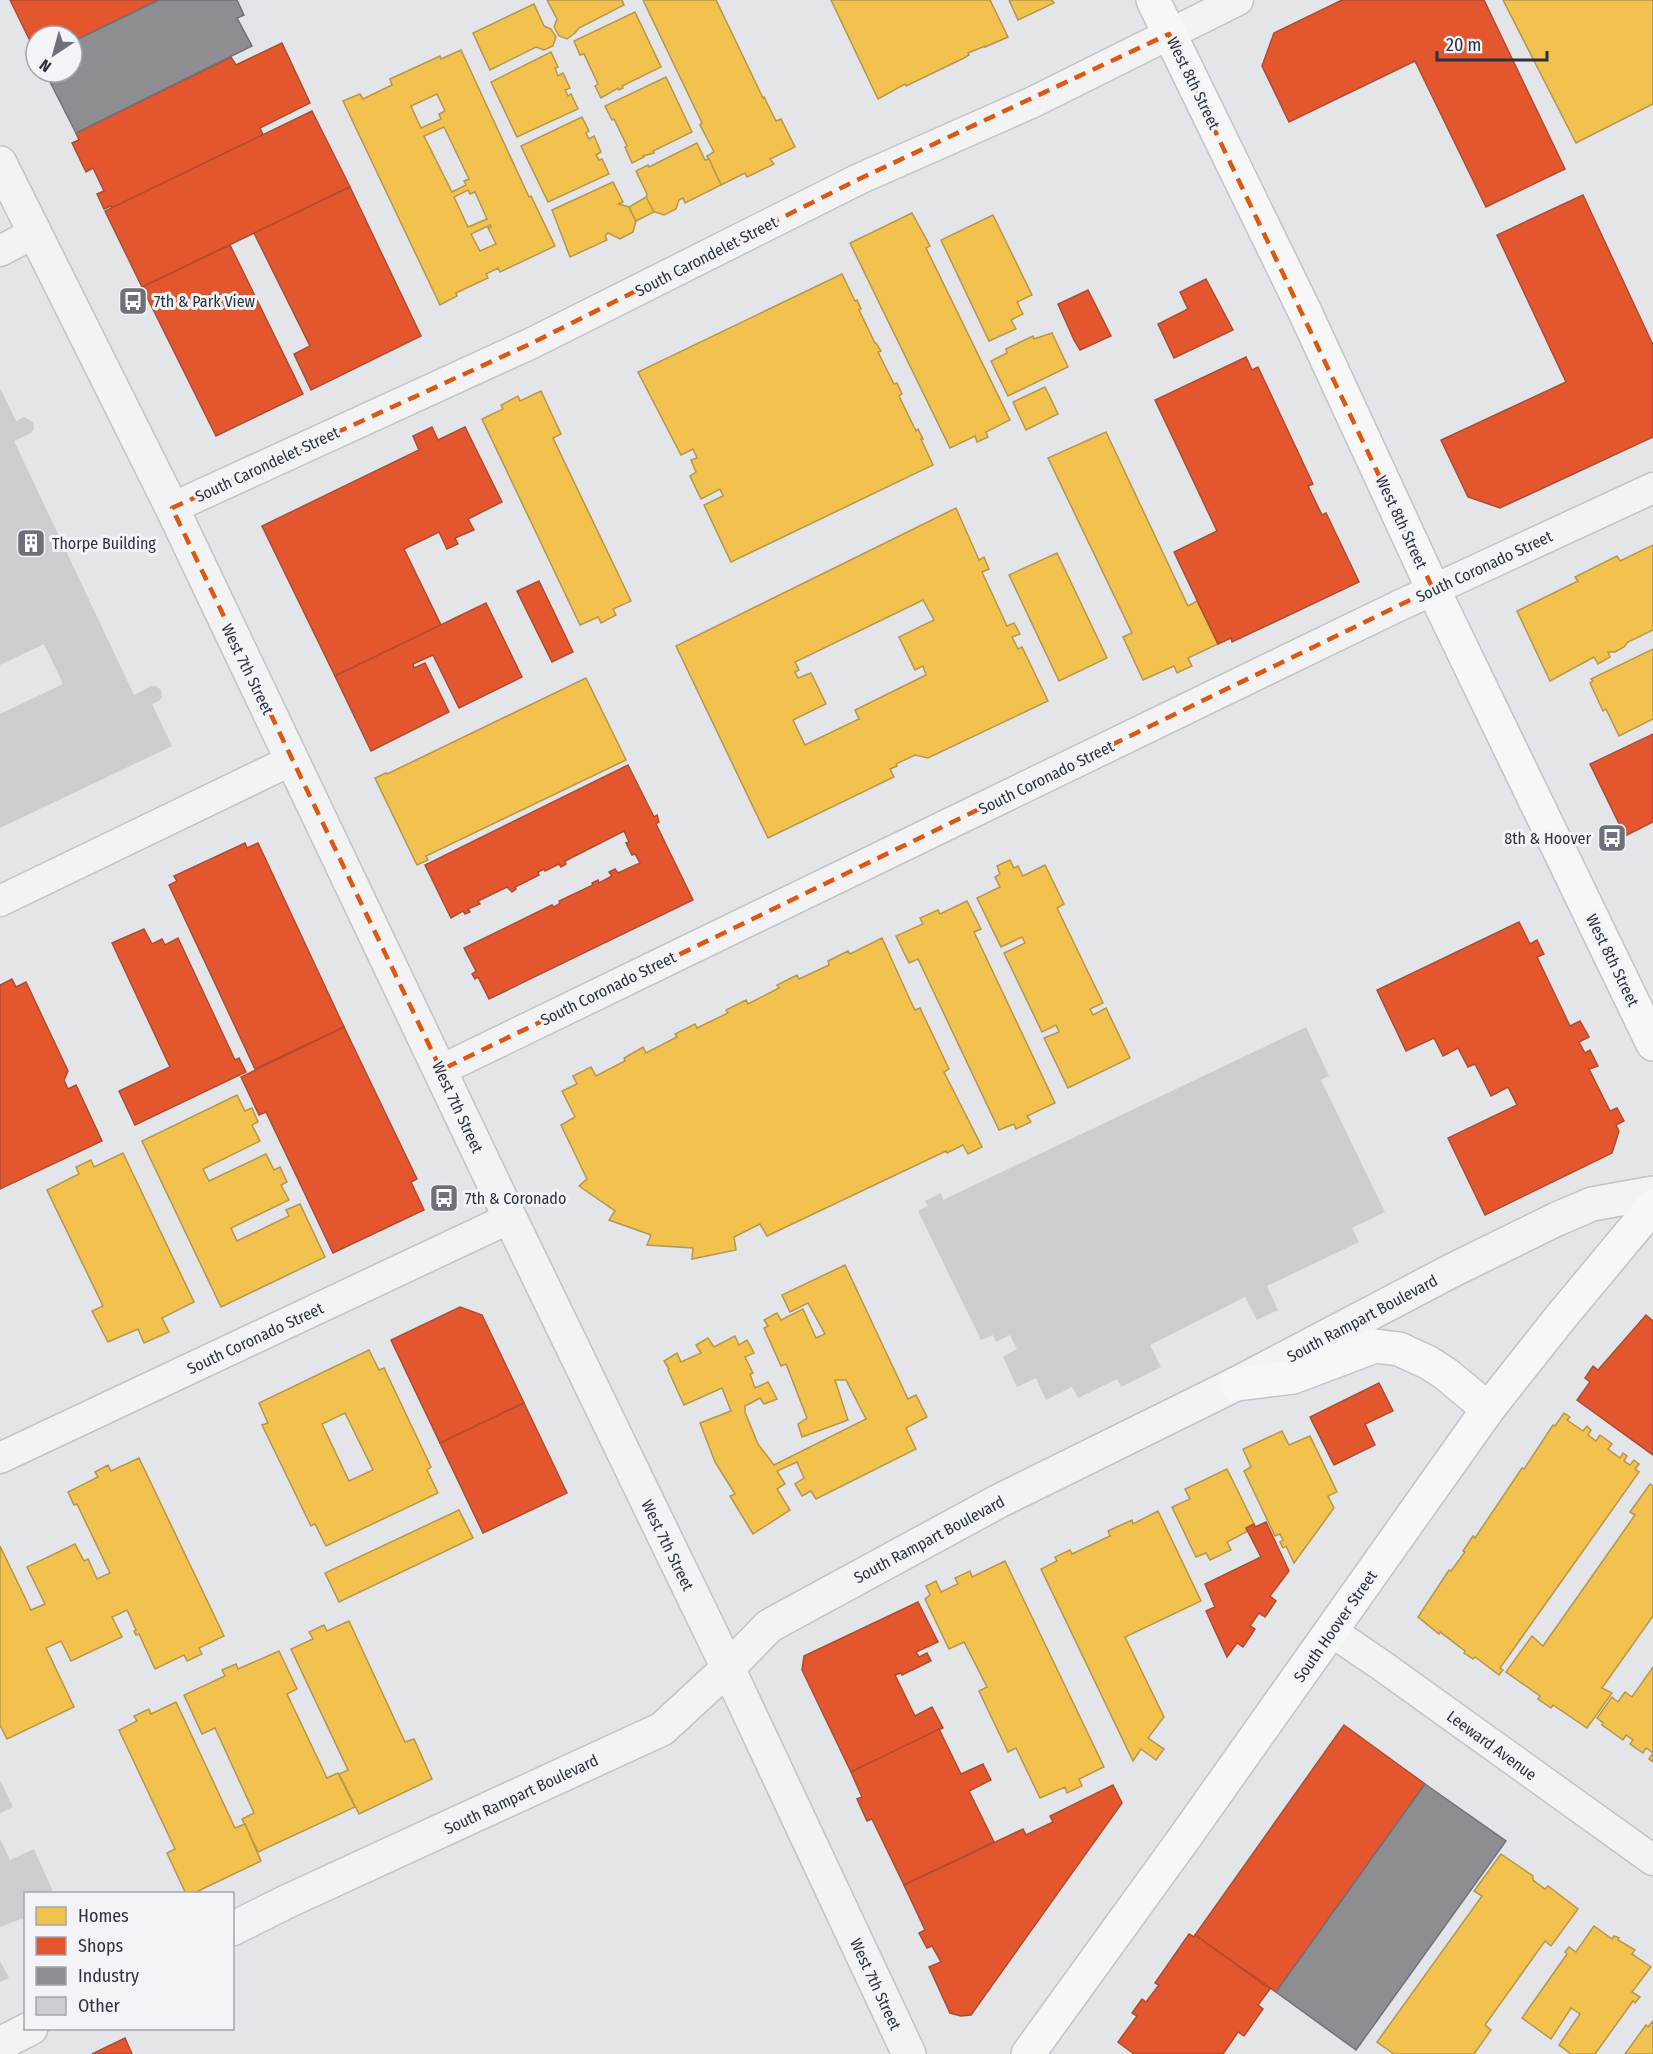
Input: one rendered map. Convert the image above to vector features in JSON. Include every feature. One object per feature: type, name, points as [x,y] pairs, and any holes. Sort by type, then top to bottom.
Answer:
[{"type":"main road","name":"West 8th Street","points":[[1153,0],[1305,312],[1433,589],[1653,1044]]},
{"type":"main road","name":"South Hoover Street","points":[[1028,2054],[1488,1409],[1653,1206]]},
{"type":"main road","points":[[1236,1384],[1293,1377],[1375,1346],[1399,1349],[1429,1363],[1488,1409]]},
{"type":"street","name":"South Carondelet Street","points":[[172,508],[532,343],[859,179],[1031,103],[1238,0]]},
{"type":"street","name":"West 7th Street","points":[[0,163],[172,508],[510,1218],[728,1668],[909,2054]]},
{"type":"street","points":[[0,251],[36,232]]},
{"type":"street","name":"South Coronado Street","points":[[441,1070],[1433,589],[1653,488]]},
{"type":"street","points":[[0,901],[292,760]]},
{"type":"street","name":"South Rampart Boulevard","points":[[234,1928],[662,1729],[728,1668],[769,1626],[999,1501],[1236,1384],[1557,1219],[1592,1204],[1653,1193]]},
{"type":"street","name":"South Coronado Street","points":[[0,1458],[510,1218]]},
{"type":"street","name":"Leeward Avenue","points":[[1331,1631],[1653,1860]]},
{"type":"street","points":[[0,2044],[27,2030]]},
{"type":"highlighted area","points":[[1169,34],[1433,589],[441,1070],[172,508],[532,343],[859,179]]},
{"type":"building: Homes","points":[[547,0],[622,0],[624,5],[579,28],[567,39],[559,36],[554,27],[557,19]]},
{"type":"building: Homes","points":[[643,0],[716,0],[763,98],[776,121],[781,119],[795,147],[770,159],[774,164],[747,177],[745,173],[721,185],[707,156],[714,152],[700,125],[702,123]]},
{"type":"building: Homes","points":[[831,0],[990,0],[1008,37],[968,53],[969,55],[964,58],[906,86],[905,84],[878,99]]},
{"type":"building: Homes","points":[[1009,0],[1052,0],[1054,3],[1018,20]]},
{"type":"building: Homes","points":[[1503,0],[1653,0],[1653,104],[1576,143]]},
{"type":"building: Homes","points":[[534,4],[544,26],[551,29],[556,37],[553,46],[544,50],[536,47],[490,70],[473,33]]},
{"type":"building: Homes","points":[[635,12],[661,67],[601,98],[595,86],[598,84],[584,54],[580,55],[574,41]]},
{"type":"building: Homes","points":[[461,50],[529,197],[531,196],[555,246],[500,272],[498,268],[486,274],[488,278],[456,293],[457,296],[440,305],[343,101],[360,94],[363,99],[392,85],[390,79],[440,56],[441,59]],"holes":[[[437,94],[445,111],[439,114],[441,119],[421,128],[411,106]],[[444,127],[469,179],[464,181],[466,185],[452,192],[424,136]],[[468,190],[470,194],[475,192],[487,219],[468,227],[454,197]],[[490,225],[491,227],[488,228],[496,244],[480,251],[471,234]]]},
{"type":"building: Homes","points":[[551,52],[558,67],[555,68],[558,76],[563,73],[570,88],[565,90],[568,96],[571,94],[578,109],[517,137],[491,82]]},
{"type":"building: Homes","points":[[666,77],[692,132],[632,163],[625,147],[627,146],[605,106]]},
{"type":"building: Homes","points":[[582,117],[589,131],[586,133],[589,139],[594,136],[601,152],[596,155],[599,160],[602,159],[609,174],[548,202],[521,146]]},
{"type":"building: Homes","points":[[697,143],[705,160],[709,159],[721,185],[685,203],[683,198],[679,200],[676,209],[664,215],[652,211],[636,171]]},
{"type":"building: Homes","points":[[613,182],[623,202],[619,204],[629,207],[636,221],[633,232],[620,239],[608,233],[605,236],[607,240],[570,257],[552,210]]},
{"type":"building: Homes","points":[[646,197],[654,212],[636,221],[629,207]]},
{"type":"building: Homes","points":[[912,213],[930,246],[926,248],[1010,420],[986,432],[988,437],[977,442],[975,436],[950,448],[850,243]]},
{"type":"building: Homes","points":[[993,215],[1032,295],[1017,302],[1023,314],[1011,320],[1016,329],[989,341],[941,240]]},
{"type":"building: Homes","points":[[842,274],[855,301],[857,300],[861,309],[859,310],[881,351],[878,352],[894,384],[897,383],[902,394],[899,396],[916,431],[918,429],[923,439],[921,439],[933,465],[731,562],[704,505],[723,496],[720,489],[701,499],[690,476],[696,472],[691,460],[697,458],[693,449],[681,455],[638,372]]},
{"type":"building: Homes","points":[[1052,333],[1068,367],[1008,396],[991,361],[1007,353],[1006,349],[1033,336],[1034,339]]},
{"type":"building: Homes","points":[[1045,387],[1058,414],[1026,430],[1013,402]]},
{"type":"building: Homes","points":[[541,391],[561,434],[553,438],[631,601],[613,609],[616,615],[601,623],[598,617],[580,625],[482,419],[503,409],[501,405],[518,396],[520,401]]},
{"type":"building: Homes","points":[[1106,432],[1188,606],[1197,601],[1218,644],[1188,658],[1192,666],[1177,673],[1174,666],[1143,680],[1123,637],[1132,633],[1048,458]]},
{"type":"building: Homes","points":[[956,508],[979,560],[984,557],[989,569],[982,572],[1007,626],[1014,623],[1020,634],[1012,637],[1018,649],[1022,647],[1048,701],[928,758],[915,755],[896,764],[897,766],[890,769],[894,777],[768,838],[676,646]],"holes":[[[923,600],[934,620],[899,637],[915,670],[923,666],[926,675],[855,710],[859,719],[805,745],[793,720],[826,704],[811,673],[798,678],[795,672],[799,670],[795,662]]]},
{"type":"building: Homes","points":[[1653,545],[1653,630],[1628,642],[1615,652],[1608,652],[1610,657],[1598,664],[1594,657],[1550,681],[1517,611],[1578,581],[1575,577],[1617,556],[1620,561]]},
{"type":"building: Homes","points":[[1057,553],[1107,658],[1059,681],[1009,575]]},
{"type":"building: Homes","points":[[1653,649],[1653,719],[1619,736],[1606,709],[1603,711],[1590,683],[1593,681],[1591,679]]},
{"type":"building: Homes","points":[[586,678],[626,760],[426,856],[428,860],[417,865],[375,778]]},
{"type":"building: Homes","points":[[1010,860],[1014,868],[1018,866],[1023,876],[1045,865],[1064,904],[1057,908],[1103,1003],[1090,1009],[1093,1015],[1106,1008],[1130,1058],[1068,1088],[1044,1038],[1059,1032],[1056,1025],[1042,1032],[1004,953],[1025,943],[1022,937],[1001,947],[977,898],[1000,887],[995,877],[1000,874],[997,866]]},
{"type":"building: Homes","points":[[967,901],[981,929],[974,932],[1055,1103],[1027,1116],[1031,1122],[1016,1129],[1014,1124],[999,1130],[918,959],[909,963],[896,936],[923,924],[920,918],[938,910],[940,914]]},
{"type":"building: Homes","points":[[882,938],[915,1010],[920,1008],[949,1069],[944,1072],[982,1147],[968,1154],[963,1145],[947,1153],[946,1151],[767,1236],[760,1224],[734,1237],[736,1250],[692,1259],[693,1248],[647,1245],[651,1235],[609,1220],[615,1211],[579,1186],[587,1179],[561,1125],[575,1117],[562,1091],[577,1084],[573,1076],[591,1067],[596,1076],[625,1061],[624,1058],[643,1047],[646,1053],[677,1037],[675,1034],[695,1024],[697,1028],[728,1013],[726,1010],[746,1000],[748,1004],[779,988],[777,985],[797,975],[799,979],[829,965],[828,961],[848,951],[850,954]]},
{"type":"building: Homes","points":[[237,1095],[245,1111],[252,1108],[258,1122],[252,1125],[260,1141],[203,1169],[209,1181],[266,1154],[274,1170],[280,1167],[287,1182],[281,1185],[289,1200],[231,1228],[237,1241],[289,1216],[286,1210],[300,1204],[325,1257],[221,1307],[142,1141]]},
{"type":"building: Homes","points":[[123,1153],[194,1302],[162,1318],[169,1332],[144,1343],[138,1329],[108,1342],[92,1311],[103,1306],[47,1190],[79,1174],[76,1167],[91,1160],[94,1167]]},
{"type":"building: Homes","points":[[845,1265],[908,1399],[916,1395],[927,1417],[906,1428],[916,1449],[816,1499],[811,1491],[802,1496],[795,1484],[804,1478],[797,1462],[777,1471],[785,1484],[777,1489],[790,1510],[753,1534],[730,1496],[735,1494],[715,1462],[700,1423],[731,1411],[722,1388],[684,1405],[664,1361],[677,1353],[681,1362],[701,1353],[696,1345],[708,1338],[714,1347],[735,1336],[739,1345],[747,1340],[754,1353],[745,1357],[753,1373],[750,1374],[755,1388],[768,1382],[777,1399],[764,1404],[760,1398],[745,1406],[745,1412],[758,1444],[774,1465],[866,1419],[846,1380],[835,1380],[848,1420],[802,1437],[798,1424],[807,1418],[786,1364],[781,1366],[764,1328],[768,1326],[764,1320],[777,1313],[781,1320],[803,1309],[816,1338],[825,1334],[808,1303],[790,1312],[782,1295]]},
{"type":"building: Homes","points":[[369,1350],[379,1370],[384,1368],[431,1467],[427,1470],[438,1493],[326,1546],[315,1524],[311,1526],[262,1425],[268,1423],[259,1403]],"holes":[[[345,1413],[373,1470],[349,1481],[322,1424]]]},
{"type":"building: Homes","points":[[1564,1413],[1570,1417],[1567,1420],[1583,1431],[1587,1426],[1591,1430],[1588,1435],[1596,1441],[1600,1435],[1612,1444],[1608,1449],[1620,1458],[1623,1453],[1627,1456],[1624,1461],[1630,1465],[1634,1460],[1639,1464],[1635,1469],[1639,1472],[1500,1668],[1503,1670],[1499,1675],[1475,1657],[1473,1659],[1464,1653],[1465,1651],[1418,1617],[1449,1570],[1451,1571],[1465,1552],[1463,1551],[1473,1536],[1475,1538],[1522,1468],[1524,1469],[1553,1425],[1555,1426]]},
{"type":"building: Homes","points":[[1282,1431],[1289,1445],[1310,1436],[1337,1492],[1328,1496],[1334,1508],[1294,1563],[1286,1546],[1283,1548],[1280,1542],[1283,1540],[1280,1534],[1275,1536],[1244,1471],[1251,1467],[1243,1449]]},
{"type":"building: Homes","points":[[139,1458],[224,1636],[199,1648],[202,1654],[187,1661],[184,1655],[155,1669],[139,1634],[136,1635],[134,1631],[136,1630],[127,1610],[112,1617],[122,1637],[71,1661],[61,1641],[46,1648],[74,1707],[7,1739],[0,1725],[0,1546],[31,1610],[45,1604],[27,1567],[75,1544],[84,1561],[88,1559],[97,1579],[110,1573],[77,1504],[74,1505],[68,1492],[98,1477],[95,1472],[108,1465],[111,1471]]},
{"type":"building: Homes","points":[[1227,1469],[1254,1524],[1246,1528],[1248,1531],[1227,1542],[1231,1550],[1210,1560],[1206,1553],[1196,1557],[1172,1507],[1190,1499],[1185,1489]]},
{"type":"building: Homes","points":[[1650,1484],[1653,1486],[1653,1616],[1602,1688],[1612,1693],[1587,1728],[1553,1705],[1551,1708],[1538,1699],[1540,1696],[1506,1672],[1532,1636],[1543,1646],[1635,1515],[1630,1512]]},
{"type":"building: Homes","points":[[459,1510],[473,1538],[339,1602],[325,1573]]},
{"type":"building: Homes","points":[[1158,1511],[1201,1601],[1125,1637],[1164,1717],[1148,1738],[1164,1749],[1156,1760],[1141,1749],[1133,1761],[1041,1569],[1057,1561],[1055,1557],[1070,1550],[1072,1554],[1110,1536],[1108,1531],[1132,1520],[1133,1524]]},
{"type":"building: Homes","points":[[1005,1561],[1104,1767],[1079,1779],[1082,1786],[1067,1793],[1065,1787],[1040,1798],[1016,1748],[1008,1752],[979,1691],[987,1687],[964,1642],[949,1649],[925,1599],[930,1595],[926,1586],[936,1581],[941,1592],[958,1584],[955,1578],[970,1571],[972,1577]]},
{"type":"building: Homes","points":[[349,1621],[405,1742],[414,1739],[432,1779],[359,1814],[339,1774],[348,1770],[291,1649],[313,1639],[309,1632],[324,1625],[327,1631]]},
{"type":"building: Homes","points":[[279,1651],[297,1689],[287,1694],[327,1778],[338,1773],[355,1807],[258,1852],[242,1819],[254,1813],[215,1728],[202,1734],[184,1695],[225,1676],[222,1670],[236,1664],[238,1669]]},
{"type":"building: Homes","points":[[1653,1667],[1653,1753],[1646,1748],[1643,1753],[1630,1744],[1633,1740],[1626,1735],[1623,1740],[1602,1725],[1603,1723],[1597,1718],[1612,1697],[1618,1702],[1625,1692],[1632,1697]]},
{"type":"building: Homes","points":[[176,1702],[235,1828],[245,1824],[261,1861],[196,1892],[185,1892],[167,1853],[175,1849],[119,1730],[137,1721],[134,1716],[149,1709],[151,1714]]},
{"type":"building: Homes","points":[[1501,1854],[1533,1876],[1533,1880],[1545,1889],[1548,1886],[1578,1909],[1551,1946],[1545,1941],[1485,2025],[1491,2030],[1474,2054],[1394,2054],[1377,2042],[1482,1896],[1474,1891]]},
{"type":"building: Homes","points":[[1594,1926],[1612,1939],[1614,1936],[1619,1938],[1618,1940],[1635,1950],[1632,1954],[1651,1967],[1632,1992],[1640,1997],[1635,2003],[1633,2001],[1595,2054],[1571,2054],[1559,2045],[1580,2014],[1571,2008],[1551,2039],[1522,2018],[1567,1954],[1565,1952],[1569,1947],[1576,1952]]},
{"type":"building: Homes","points":[[1653,2021],[1653,2054],[1625,2054],[1646,2025],[1648,2027]]},
{"type":"building: Shops","points":[[10,0],[159,0],[84,36],[84,24],[24,24],[24,29]]},
{"type":"building: Shops","points":[[1342,0],[1484,0],[1565,169],[1486,207],[1415,61],[1289,122],[1262,66],[1274,33]]},
{"type":"building: Shops","points":[[282,43],[310,103],[260,128],[263,135],[112,208],[111,206],[104,209],[97,194],[104,191],[93,168],[86,172],[72,143],[79,140],[76,133],[231,57],[236,65]]},
{"type":"building: Shops","points":[[312,111],[350,187],[142,287],[105,211]]},
{"type":"building: Shops","points":[[350,187],[421,336],[311,390],[294,354],[310,346],[254,233]]},
{"type":"building: Shops","points":[[1583,195],[1653,345],[1653,437],[1500,508],[1468,497],[1441,440],[1566,382],[1497,235]]},
{"type":"building: Shops","points":[[230,245],[303,394],[216,436],[142,287]]},
{"type":"building: Shops","points":[[1206,279],[1233,330],[1174,358],[1158,324],[1188,309],[1180,292]]},
{"type":"building: Shops","points":[[1088,290],[1111,336],[1080,350],[1058,304]]},
{"type":"building: Shops","points":[[1246,357],[1252,370],[1258,367],[1313,484],[1308,486],[1322,515],[1326,513],[1359,582],[1232,642],[1231,638],[1218,644],[1174,552],[1217,531],[1155,400]]},
{"type":"building: Shops","points":[[432,427],[438,440],[465,427],[502,502],[468,519],[474,530],[455,538],[458,544],[447,549],[439,532],[404,549],[441,625],[335,676],[262,526],[419,450],[413,436]]},
{"type":"building: Shops","points":[[539,581],[573,652],[552,662],[517,591]]},
{"type":"building: Shops","points":[[486,603],[522,677],[459,708],[433,655],[413,664],[414,668],[425,663],[449,712],[371,751],[335,676]]},
{"type":"building: Shops","points":[[1653,734],[1653,822],[1625,836],[1590,764]]},
{"type":"building: Shops","points":[[628,765],[654,817],[657,815],[659,822],[656,824],[693,900],[489,999],[478,977],[475,979],[472,974],[476,971],[464,948],[552,905],[554,907],[560,903],[559,901],[593,885],[592,883],[598,880],[599,883],[612,876],[609,872],[615,869],[618,873],[640,863],[635,854],[632,855],[626,843],[629,842],[624,831],[565,861],[566,864],[561,867],[559,864],[538,872],[539,875],[515,887],[516,889],[512,892],[507,887],[478,901],[480,904],[468,909],[470,912],[465,914],[463,911],[451,918],[425,865]]},
{"type":"building: Shops","points":[[245,843],[247,848],[258,843],[344,1027],[255,1069],[169,885],[177,881],[174,876]]},
{"type":"building: Shops","points":[[1519,922],[1530,944],[1537,940],[1544,954],[1537,957],[1570,1026],[1580,1021],[1589,1037],[1579,1042],[1585,1053],[1590,1050],[1598,1066],[1589,1069],[1610,1111],[1617,1108],[1624,1121],[1616,1125],[1619,1131],[1612,1153],[1485,1215],[1448,1138],[1517,1105],[1508,1087],[1491,1096],[1475,1064],[1468,1067],[1458,1048],[1443,1056],[1434,1038],[1406,1051],[1377,990]]},
{"type":"building: Shops","points":[[144,929],[152,944],[162,939],[165,945],[178,938],[235,1060],[239,1058],[246,1072],[135,1125],[119,1091],[170,1067],[112,943]]},
{"type":"building: Shops","points":[[12,979],[16,987],[26,982],[68,1071],[64,1080],[68,1089],[76,1085],[102,1141],[0,1189],[0,985]]},
{"type":"building: Shops","points":[[344,1027],[417,1179],[411,1182],[424,1210],[333,1253],[266,1112],[259,1115],[241,1077]]},
{"type":"building: Shops","points":[[460,1307],[482,1315],[524,1403],[440,1443],[391,1340]]},
{"type":"building: Shops","points":[[1646,1315],[1653,1321],[1653,1455],[1577,1400],[1590,1382],[1585,1378],[1593,1366],[1598,1370]]},
{"type":"building: Shops","points":[[1379,1383],[1393,1411],[1365,1424],[1375,1445],[1334,1465],[1310,1417]]},
{"type":"building: Shops","points":[[524,1403],[567,1493],[483,1533],[440,1443]]},
{"type":"building: Shops","points":[[1266,1522],[1289,1571],[1270,1596],[1276,1601],[1265,1617],[1259,1613],[1250,1626],[1255,1629],[1243,1647],[1237,1643],[1227,1657],[1206,1611],[1215,1607],[1205,1584],[1261,1557],[1246,1528]]},
{"type":"building: Shops","points":[[918,1602],[938,1642],[916,1652],[919,1657],[927,1653],[931,1661],[902,1675],[901,1673],[895,1675],[915,1716],[932,1707],[943,1728],[851,1772],[802,1670],[804,1656]]},
{"type":"building: Shops","points":[[1344,1725],[1425,1784],[1276,1992],[1195,1935]]},
{"type":"building: Shops","points":[[939,1729],[961,1774],[983,1764],[991,1780],[969,1791],[994,1842],[904,1885],[872,1819],[867,1821],[857,1799],[862,1797],[851,1772]]},
{"type":"building: Shops","points":[[1113,1785],[1122,1803],[971,2015],[961,2016],[950,2013],[929,1967],[941,1962],[932,1946],[927,1948],[919,1933],[925,1930],[904,1885],[1023,1829],[1026,1835],[1053,1822],[1050,1816]]},
{"type":"building: Shops","points":[[1189,1934],[1194,1937],[1195,1935],[1270,1989],[1258,2005],[1263,2009],[1244,2036],[1238,2032],[1223,2054],[1134,2054],[1118,2042],[1137,2016],[1132,2013],[1142,1999],[1146,2002],[1159,1985],[1155,1983]]},
{"type":"building: Shops","points":[[125,2038],[132,2054],[92,2054]]},
{"type":"building: Industry","points":[[159,0],[237,0],[244,15],[237,18],[252,46],[76,133],[51,84],[84,84],[84,36]]},
{"type":"building: Industry","points":[[1425,1784],[1506,1841],[1356,2050],[1276,1992]]},
{"type":"building: Other","name":"Thorpe Building","points":[[0,388],[16,421],[24,417],[33,422],[34,429],[31,433],[14,441],[134,695],[151,686],[156,686],[161,690],[162,697],[152,704],[172,746],[0,828],[0,714],[63,684],[44,644],[0,665]]},
{"type":"building: Other","points":[[1306,1027],[1329,1076],[1321,1080],[1385,1212],[1352,1228],[1359,1242],[1267,1286],[1278,1310],[1257,1320],[1245,1297],[1150,1345],[1161,1367],[1121,1387],[1117,1379],[1078,1398],[1072,1387],[1046,1400],[1036,1378],[1017,1387],[1003,1357],[1017,1349],[1010,1335],[996,1342],[993,1335],[981,1340],[918,1211],[928,1206],[925,1201],[941,1193],[943,1200]]},
{"type":"building: Other","points":[[0,1780],[13,1807],[0,1813]]},
{"type":"building: Other","points":[[0,1839],[10,1860],[34,1849],[53,1892],[24,1892],[24,1918],[0,1927]]},
{"type":"building: Other","points":[[0,1961],[9,1978],[0,1982]]},
{"type":"place","name":"7th & Park View","points":[[133,301]]},
{"type":"place","name":"Thorpe Building","points":[[31,543]]},
{"type":"place","name":"8th & Hoover","points":[[1612,838]]},
{"type":"place","name":"7th & Coronado","points":[[444,1198]]}]
